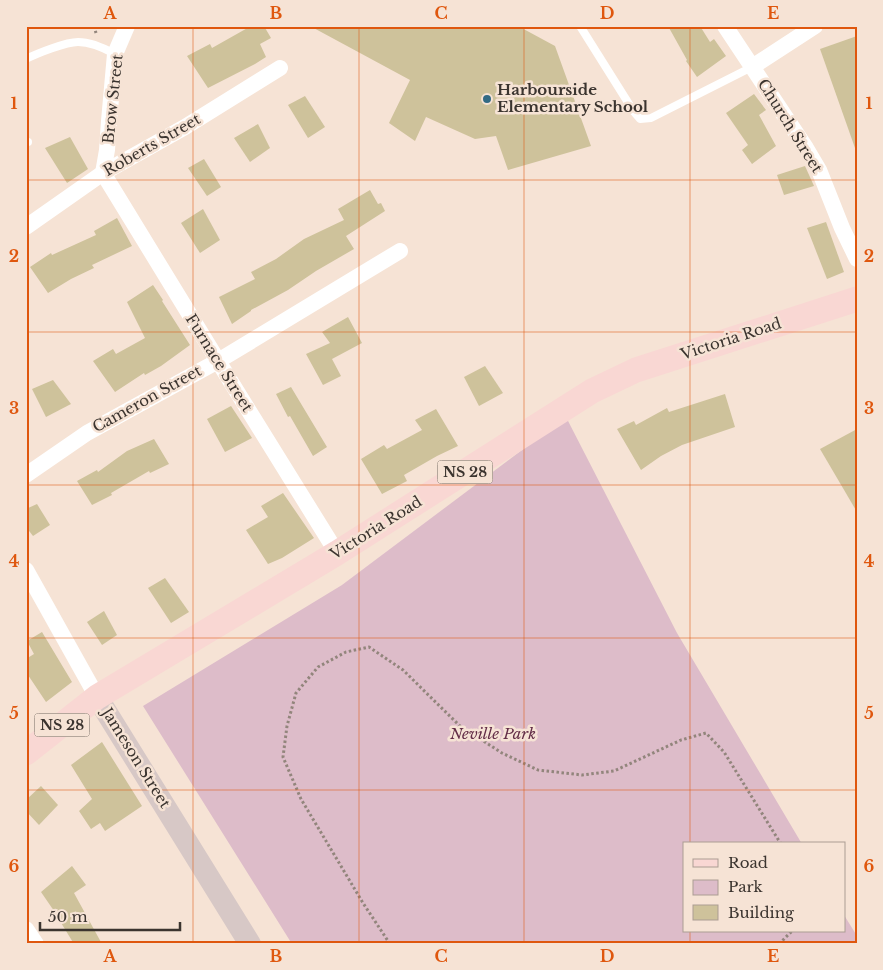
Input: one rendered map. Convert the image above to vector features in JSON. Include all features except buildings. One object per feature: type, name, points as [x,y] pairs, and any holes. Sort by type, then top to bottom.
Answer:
[{"type":"main road","name":"Victoria Road","points":[[26,753],[97,697],[337,553],[592,391],[636,370],[857,299]]},
{"type":"street","name":"Brow Street","points":[[103,173],[107,150],[115,54],[126,26]]},
{"type":"street","name":"Church Street","points":[[725,26],[819,170],[842,228],[857,259]]},
{"type":"street","points":[[752,67],[815,26]]},
{"type":"street","name":"Roberts Street","points":[[26,227],[103,173],[185,127],[280,68]]},
{"type":"street","name":"Furnace Street","points":[[103,173],[337,553]]},
{"type":"street","name":"Cameron Street","points":[[26,475],[86,433],[218,361],[400,251]]},
{"type":"street","name":"Jameson Street","points":[[26,570],[97,697],[250,944]]},
{"type":"street","points":[[26,929],[36,944]]},
{"type":"lane","points":[[580,26],[640,119],[651,118],[752,67]]},
{"type":"lane","points":[[26,58],[77,42],[99,46],[115,54]]},
{"type":"path","points":[[390,944],[363,903],[301,799],[283,757],[287,726],[296,693],[318,667],[346,652],[369,647],[403,670],[460,726],[502,753],[538,770],[582,774],[614,771],[681,740],[706,733],[724,752],[780,842]]},
{"type":"path","points":[[779,944],[791,932]]},
{"type":"green space","name":"Neville Park","points":[[566,417],[677,633],[801,842],[683,842],[683,932],[846,932],[846,918],[857,936],[857,944],[292,944],[143,706],[342,585]]},
{"type":"place","name":"Harbourside Elementary School","points":[[487,99]]}]
